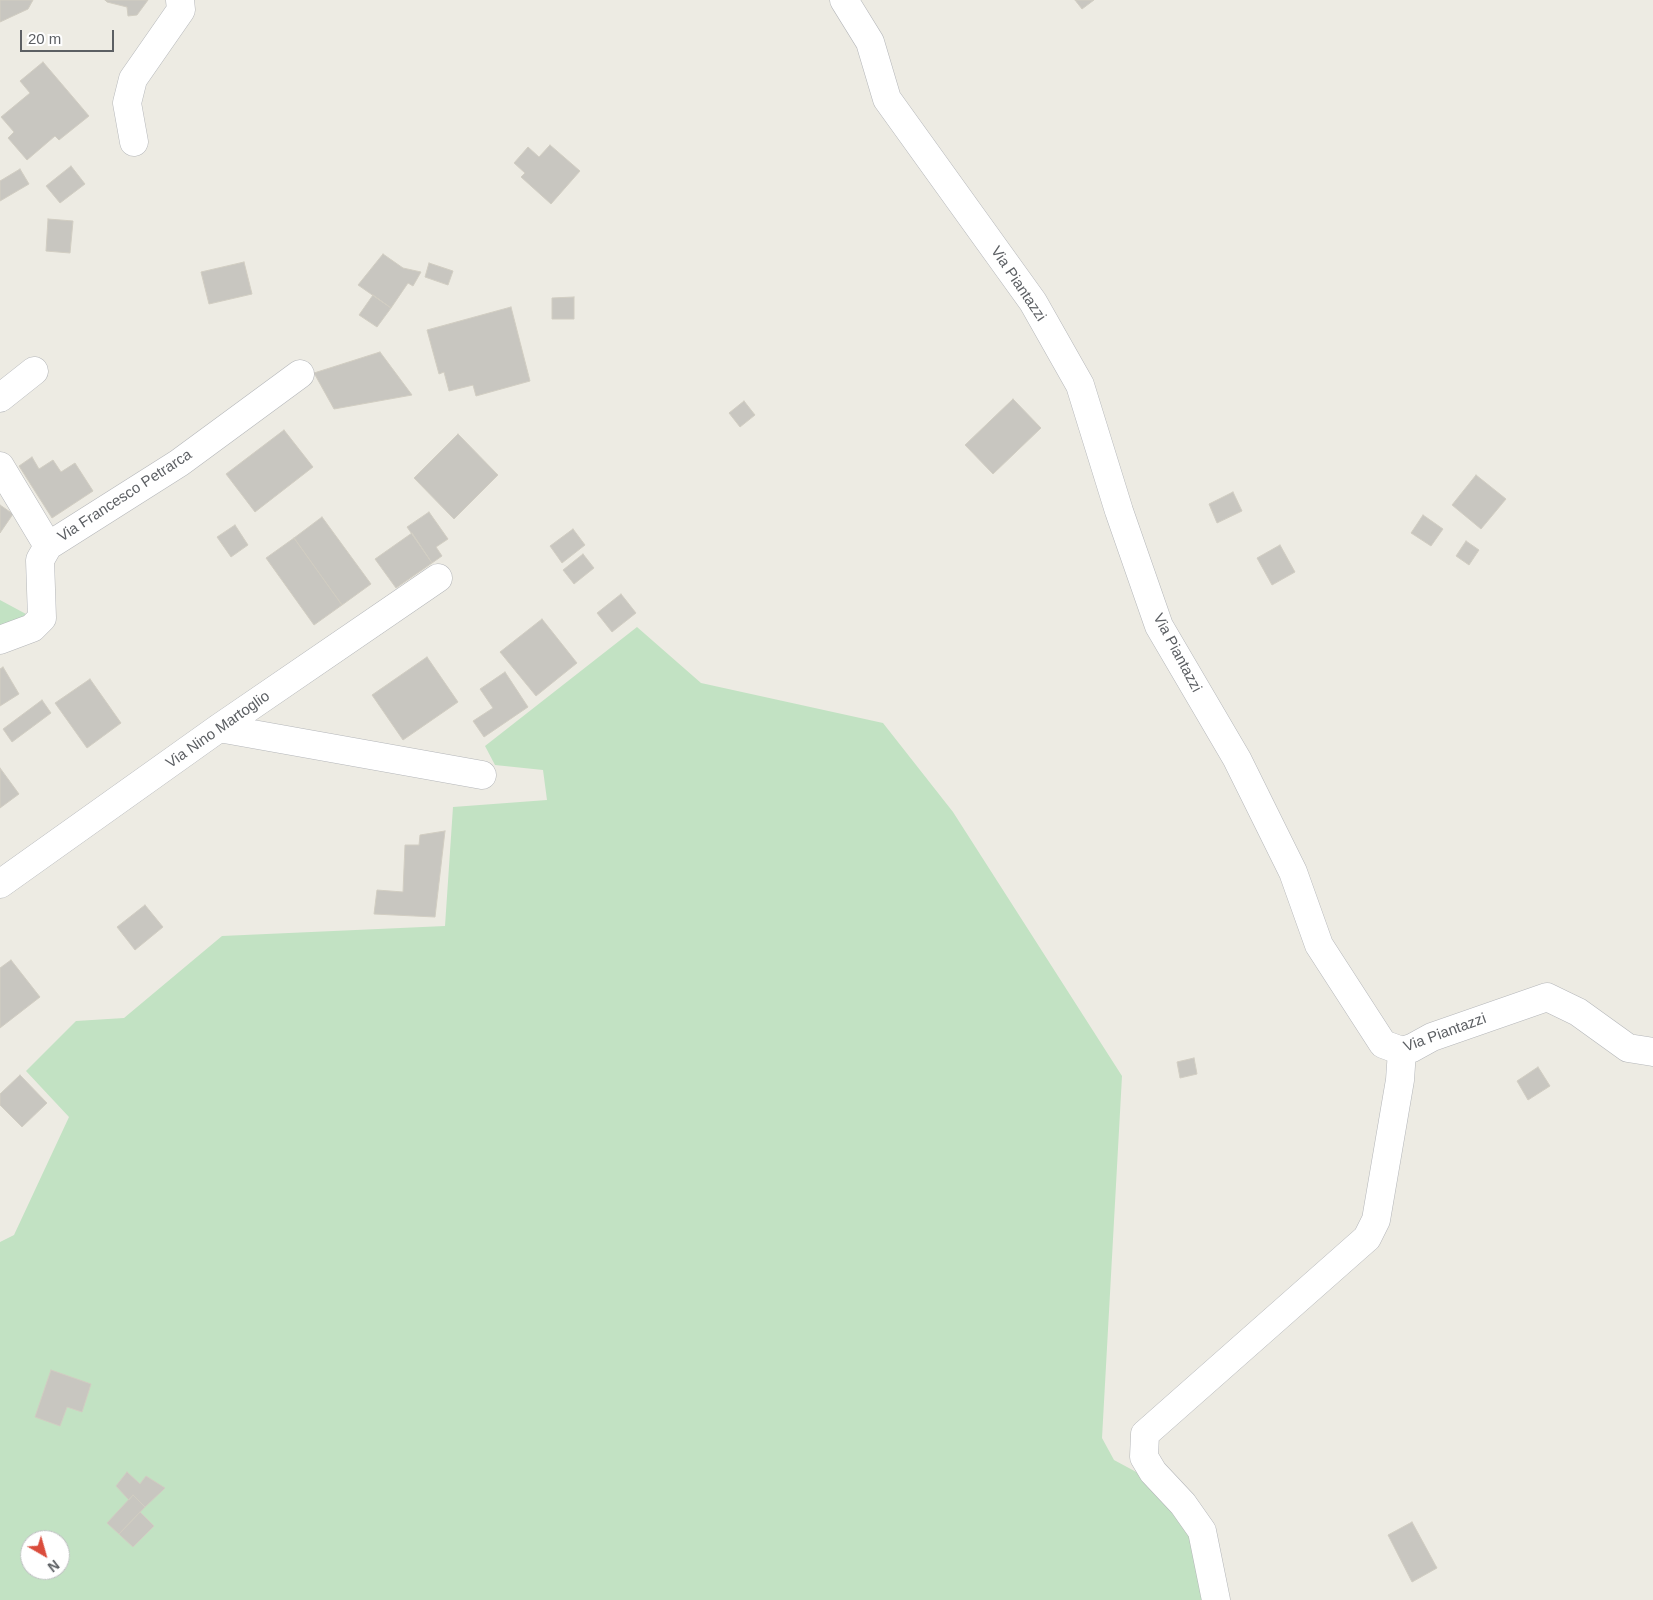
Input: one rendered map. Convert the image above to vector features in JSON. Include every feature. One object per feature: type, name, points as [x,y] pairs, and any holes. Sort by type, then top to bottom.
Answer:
[{"type":"street","points":[[134,142],[127,103],[133,79],[181,10],[180,0]]},
{"type":"street","name":"Via Piantazzi","points":[[844,0],[870,42],[887,99],[1032,302],[1080,385],[1119,511],[1159,626],[1246,776],[1293,872],[1319,945],[1382,1044],[1402,1051],[1412,1048],[1432,1037],[1547,997],[1578,1012],[1628,1048],[1653,1052]]},
{"type":"street","points":[[0,398],[34,371]]},
{"type":"street","name":"Via Francesco Petrarca","points":[[0,640],[32,628],[42,618],[40,560],[48,546],[179,463],[300,374]]},
{"type":"street","points":[[0,466],[48,546]]},
{"type":"street","name":"Via Nino Martoglio","points":[[0,884],[219,728],[438,578]]},
{"type":"street","points":[[219,728],[482,775]]},
{"type":"street","points":[[1216,1600],[1202,1531],[1183,1504],[1153,1472],[1144,1457],[1145,1434],[1367,1238],[1376,1220],[1400,1080],[1402,1051]]},
{"type":"green space","points":[[0,600],[26,614],[24,621],[0,629]]},
{"type":"green space","points":[[637,627],[701,683],[883,723],[953,812],[1122,1076],[1102,1438],[1114,1460],[1140,1474],[1191,1530],[1206,1600],[0,1600],[0,1242],[14,1235],[69,1117],[26,1071],[76,1021],[124,1018],[222,936],[445,926],[453,807],[547,800],[543,770],[495,765],[485,746]]},
{"type":"building","points":[[0,0],[33,0],[28,9],[0,22]]},
{"type":"building","points":[[105,0],[148,0],[137,15],[128,16],[127,7]]},
{"type":"building","points":[[1075,0],[1094,0],[1082,9]]},
{"type":"building","points":[[43,62],[89,116],[59,140],[55,136],[27,160],[8,138],[14,132],[1,117],[30,93],[20,81]]},
{"type":"building","points":[[550,145],[580,171],[551,204],[521,177],[525,173],[514,163],[528,147],[539,157]]},
{"type":"building","points":[[71,166],[85,184],[60,203],[46,186]]},
{"type":"building","points":[[20,169],[29,184],[0,201],[0,181]]},
{"type":"building","points":[[48,219],[73,221],[70,253],[46,251]]},
{"type":"building","points":[[383,254],[403,268],[421,272],[413,286],[408,283],[391,308],[358,285]]},
{"type":"building","points":[[244,262],[252,294],[209,304],[201,272]]},
{"type":"building","points":[[429,263],[453,271],[448,285],[425,277]]},
{"type":"building","points":[[373,295],[391,308],[377,327],[359,315]]},
{"type":"building","points":[[574,297],[574,319],[552,319],[552,298]]},
{"type":"building","points":[[511,307],[530,381],[476,396],[473,385],[449,391],[444,372],[439,374],[427,330]]},
{"type":"building","points":[[380,352],[412,395],[334,409],[314,373]]},
{"type":"building","points":[[1013,399],[1041,428],[993,474],[965,445]]},
{"type":"building","points":[[744,401],[755,415],[740,427],[729,413]]},
{"type":"building","points":[[284,430],[313,467],[255,512],[226,474]]},
{"type":"building","points":[[458,434],[498,475],[454,519],[414,478]]},
{"type":"building","points":[[32,457],[39,469],[53,460],[61,472],[75,463],[93,491],[52,518],[19,466]]},
{"type":"building","points":[[1476,475],[1506,499],[1481,529],[1452,505]]},
{"type":"building","points":[[1233,492],[1242,511],[1217,523],[1209,504]]},
{"type":"building","points":[[0,505],[13,514],[0,533]]},
{"type":"building","points":[[429,512],[448,539],[436,547],[442,556],[432,563],[407,527]]},
{"type":"building","points":[[1423,515],[1443,529],[1431,546],[1411,533]]},
{"type":"building","points":[[322,517],[371,584],[342,605],[294,538]]},
{"type":"building","points":[[235,525],[248,545],[231,557],[217,537]]},
{"type":"building","points":[[573,529],[585,545],[562,563],[550,546]]},
{"type":"building","points":[[412,533],[432,563],[396,588],[375,559]]},
{"type":"building","points":[[294,538],[342,605],[314,625],[266,558]]},
{"type":"building","points":[[1466,541],[1479,550],[1469,565],[1456,556]]},
{"type":"building","points":[[1280,545],[1295,572],[1272,585],[1257,558]]},
{"type":"building","points":[[583,554],[594,568],[574,584],[563,570]]},
{"type":"building","points":[[621,594],[636,613],[612,632],[597,613]]},
{"type":"building","points":[[542,619],[577,663],[536,696],[500,652]]},
{"type":"building","points":[[427,657],[458,702],[403,740],[372,695]]},
{"type":"building","points":[[3,667],[19,694],[0,706],[0,669]]},
{"type":"building","points":[[505,672],[528,707],[484,737],[473,721],[493,708],[480,689]]},
{"type":"building","points":[[90,679],[121,723],[87,748],[55,703]]},
{"type":"building","points":[[42,700],[51,713],[12,742],[3,729]]},
{"type":"building","points":[[0,768],[19,794],[0,808]]},
{"type":"building","points":[[445,831],[435,917],[374,914],[377,890],[403,892],[405,845],[419,845],[420,835]]},
{"type":"building","points":[[145,905],[163,927],[135,950],[117,927]]},
{"type":"building","points":[[11,960],[40,997],[0,1028],[0,968]]},
{"type":"building","points":[[1194,1058],[1197,1074],[1180,1078],[1177,1062]]},
{"type":"building","points":[[1538,1067],[1550,1086],[1528,1100],[1517,1081]]},
{"type":"building","points":[[20,1075],[47,1103],[22,1127],[0,1105],[0,1094]]},
{"type":"building","points":[[51,1370],[91,1384],[82,1412],[67,1407],[60,1426],[35,1417]]},
{"type":"building","points":[[127,1472],[140,1484],[146,1476],[165,1488],[145,1507],[133,1495],[129,1500],[116,1486]]},
{"type":"building","points":[[133,1495],[145,1507],[119,1534],[107,1523]]},
{"type":"building","points":[[140,1512],[154,1526],[133,1547],[119,1534]]},
{"type":"building","points":[[1412,1522],[1437,1568],[1412,1582],[1388,1535]]}]
